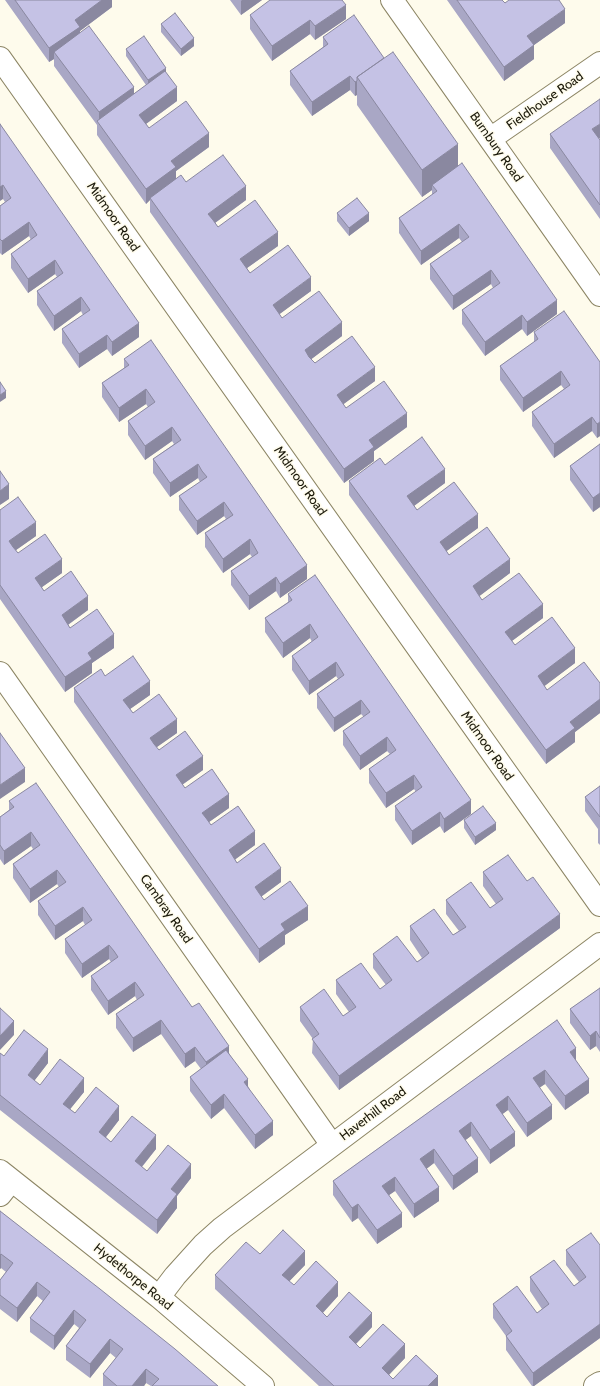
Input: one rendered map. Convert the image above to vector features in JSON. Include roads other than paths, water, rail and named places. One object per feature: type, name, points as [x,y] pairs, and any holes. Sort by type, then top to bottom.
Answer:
[{"type":"street","name":"Burnbury Road","points":[[392,0],[600,295]]},
{"type":"street","name":"Midmoor Road","points":[[0,58],[600,905]]},
{"type":"street","name":"Fieldhouse Road","points":[[490,139],[600,63]]},
{"type":"street","name":"Cambray Road","points":[[0,673],[332,1145]]},
{"type":"street","name":"Haverhill Road","points":[[159,1297],[175,1276],[222,1228],[600,944]]},
{"type":"street","name":"Hydethorpe Road","points":[[4,1183],[159,1297],[263,1386]]},
{"type":"street","points":[[596,1386],[600,1383]]}]
